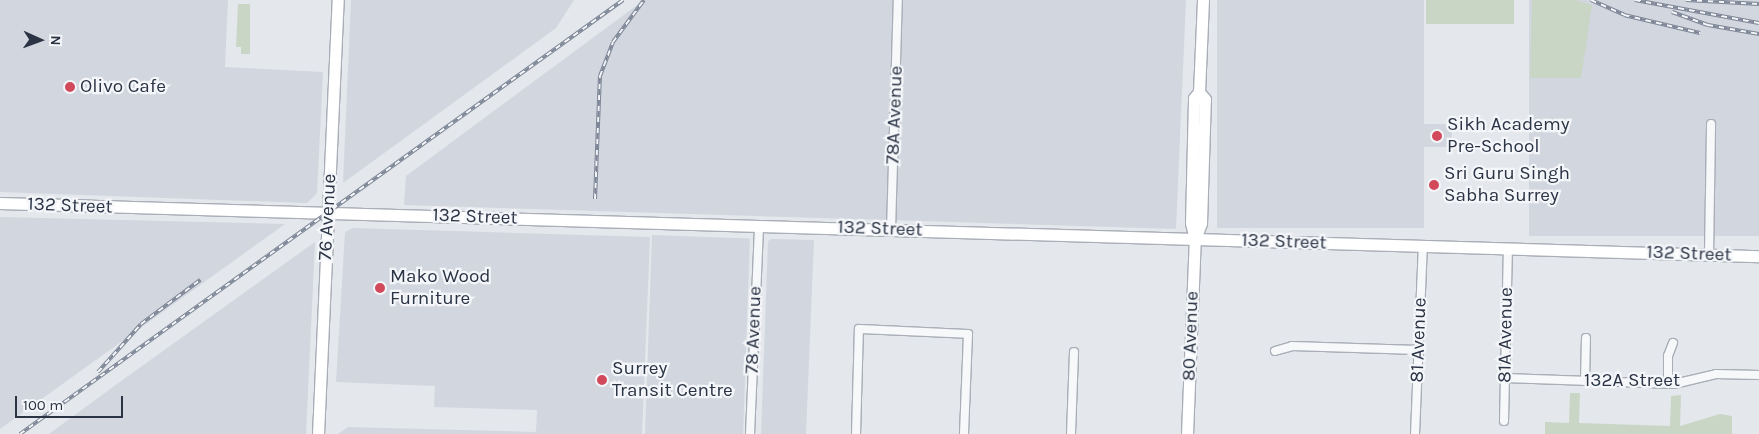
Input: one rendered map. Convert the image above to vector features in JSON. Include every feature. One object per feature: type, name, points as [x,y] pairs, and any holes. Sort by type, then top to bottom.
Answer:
[{"type":"main road","name":"76 Avenue","points":[[318,434],[338,0]]},
{"type":"main road","name":"80 Avenue","points":[[1187,434],[1195,239],[1201,224],[1202,205],[1205,99],[1200,92],[1203,0]]},
{"type":"main road","name":"132 Street","points":[[0,204],[1759,256]]},
{"type":"street","name":"78A Avenue","points":[[891,230],[898,0]]},
{"type":"street","points":[[1709,255],[1711,124]]},
{"type":"street","name":"78 Avenue","points":[[750,434],[759,226]]},
{"type":"street","name":"81 Avenue","points":[[1416,434],[1423,246]]},
{"type":"street","name":"81A Avenue","points":[[1504,421],[1508,249]]},
{"type":"street","points":[[856,434],[859,329],[968,334],[964,434]]},
{"type":"street","points":[[1585,381],[1586,338]]},
{"type":"street","points":[[1668,384],[1668,356],[1673,343]]},
{"type":"street","points":[[1275,351],[1292,346],[1418,350]]},
{"type":"street","points":[[1071,434],[1074,352]]},
{"type":"street","name":"132A Street","points":[[1505,378],[1668,384],[1716,374],[1759,375]]},
{"type":"shaded area","points":[[0,0],[228,0],[225,67],[323,72],[317,193],[307,203],[0,192]]},
{"type":"shaded area","points":[[351,0],[574,0],[556,28],[343,183]]},
{"type":"shaded area","points":[[644,0],[1186,0],[1176,229],[404,205],[406,176]]},
{"type":"shaded area","points":[[1217,0],[1424,0],[1424,228],[1217,228]]},
{"type":"shaded area","points":[[1529,0],[1759,0],[1759,236],[1529,236]]},
{"type":"shaded area","name":"Sikh Academy Pre-School","points":[[1423,124],[1452,124],[1452,147],[1423,147]]},
{"type":"shaded area","points":[[0,217],[285,224],[0,429]]},
{"type":"shaded area","points":[[353,228],[650,237],[642,434],[338,434],[348,427],[536,432],[537,410],[434,407],[435,386],[336,382],[345,232]]},
{"type":"shaded area","points":[[652,235],[750,238],[743,434],[645,434]]},
{"type":"shaded area","points":[[772,239],[814,240],[806,434],[761,434],[768,241]]},
{"type":"shaded area","points":[[315,242],[306,434],[49,434],[117,384]]},
{"type":"green space","points":[[1426,0],[1514,0],[1514,24],[1426,24]]},
{"type":"green space","points":[[1532,0],[1575,0],[1592,5],[1581,78],[1530,78]]},
{"type":"green space","points":[[238,4],[250,4],[250,54],[241,54],[241,47],[236,47]]},
{"type":"green space","points":[[1570,393],[1580,393],[1579,423],[1670,426],[1671,396],[1681,395],[1680,426],[1720,414],[1732,416],[1732,434],[1545,434],[1545,422],[1569,423]]},
{"type":"railway","points":[[20,434],[623,0]]},
{"type":"railway","points":[[595,199],[600,76],[613,42],[644,0]]},
{"type":"railway","points":[[1591,0],[1624,15],[1700,33]]},
{"type":"railway","points":[[1635,0],[1759,23]]},
{"type":"railway","points":[[1686,0],[1759,4]]},
{"type":"railway","points":[[1672,12],[1708,25],[1759,34]]},
{"type":"railway","points":[[98,372],[141,324],[200,280]]},
{"type":"place","name":"Olivo Cafe","points":[[70,87]]},
{"type":"place","name":"Sikh Academy Pre-School","points":[[1437,136]]},
{"type":"place","name":"Sri Guru Singh Sabha Surrey","points":[[1434,185]]},
{"type":"place","name":"Mako Wood Furniture","points":[[380,288]]},
{"type":"place","name":"Surrey Transit Centre","points":[[602,380]]}]
